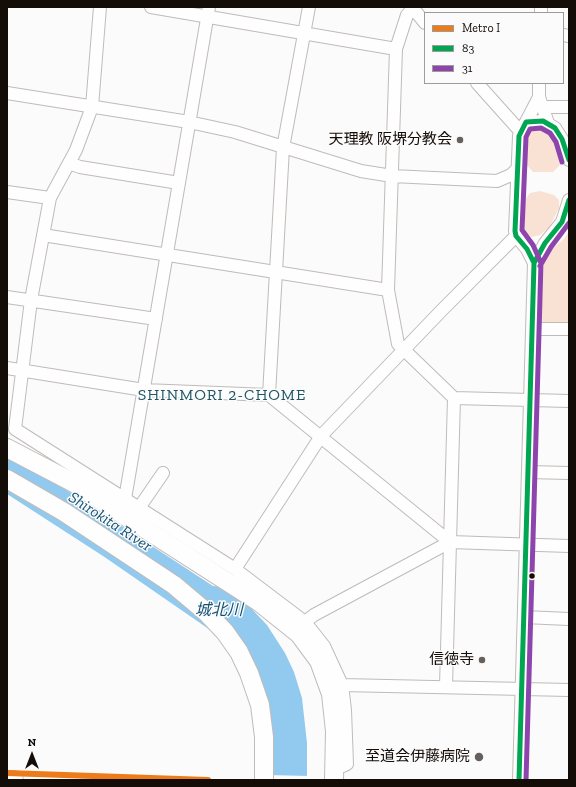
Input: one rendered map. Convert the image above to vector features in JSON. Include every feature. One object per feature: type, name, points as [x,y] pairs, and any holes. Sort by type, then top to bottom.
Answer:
[{"type":"highway","points":[[7,448],[74,483],[259,602],[299,634],[319,661],[331,694],[337,773]]},
{"type":"highway","points":[[7,479],[64,512],[174,584],[206,612],[225,632],[249,673],[260,705],[264,737],[264,780]]},
{"type":"highway","points":[[7,780],[14,780]]},
{"type":"street","points":[[100,7],[92,107],[69,163],[50,198],[31,300],[15,429],[235,569],[305,622],[324,646],[342,685],[345,710],[347,764],[337,773]]},
{"type":"street","points":[[151,7],[208,11],[304,34],[396,49]]},
{"type":"street","points":[[269,395],[283,148],[309,7]]},
{"type":"street","points":[[424,22],[413,7],[407,15],[396,49],[388,290],[398,344],[454,398],[569,401]]},
{"type":"street","points":[[125,499],[208,11]]},
{"type":"street","points":[[478,84],[523,126]]},
{"type":"street","points":[[539,84],[540,102],[548,123]]},
{"type":"street","points":[[7,93],[189,122],[235,132],[360,171],[392,176],[497,181],[511,175],[517,168]]},
{"type":"street","points":[[534,263],[520,240],[517,168],[523,126],[540,102]]},
{"type":"street","points":[[540,102],[569,108]]},
{"type":"street","points":[[523,126],[537,120],[548,123],[555,128],[562,139],[569,160]]},
{"type":"street","points":[[69,163],[80,167],[179,183]]},
{"type":"street","points":[[7,192],[50,198]]},
{"type":"street","points":[[519,780],[534,263],[545,243],[562,222],[569,200]]},
{"type":"street","points":[[43,235],[388,290]]},
{"type":"street","points":[[520,240],[533,246],[545,243]]},
{"type":"street","points":[[235,569],[321,436],[404,350],[520,240]]},
{"type":"street","points":[[7,297],[156,319]]},
{"type":"street","points":[[532,329],[569,329]]},
{"type":"street","points":[[7,368],[144,390],[269,395],[450,542]]},
{"type":"street","points":[[446,686],[454,398]]},
{"type":"street","points":[[528,472],[569,473]]},
{"type":"street","points":[[139,508],[163,473]]},
{"type":"street","points":[[305,622],[314,615],[450,542],[569,546]]},
{"type":"street","points":[[524,617],[569,619]]},
{"type":"street","points":[[342,685],[446,686],[569,690]]},
{"type":"shaded area","points":[[534,127],[540,127],[547,132],[558,149],[560,165],[553,172],[533,172],[527,165],[525,156],[527,136],[529,130]]},
{"type":"shaded area","points":[[540,191],[554,195],[559,200],[559,208],[549,228],[540,235],[532,237],[526,233],[523,206],[524,201],[530,193]]},
{"type":"shaded area","points":[[569,231],[569,325],[541,324],[544,261],[551,250],[564,239]]},
{"type":"water","name":"城北川","points":[[7,451],[213,586],[224,587],[247,604],[267,625],[285,653],[294,672],[302,698],[307,743],[307,780],[269,780],[269,725],[229,643],[103,556],[7,494]]},
{"type":"pier","points":[[267,775],[309,776],[309,780],[267,780]]},
{"type":"metro line","name":"I","points":[[7,773],[208,780]]},
{"type":"transit line","name":"83","points":[[519,780],[534,263],[527,249],[516,236],[515,231],[519,136],[526,122],[543,121],[555,128],[562,139],[569,160]]},
{"type":"transit line","name":"31","points":[[526,780],[541,263],[533,245],[522,230],[526,137],[530,129],[541,128],[550,133],[556,142],[562,162]]},
{"type":"transit line","name":"83","points":[[534,263],[545,243],[562,222],[569,200]]},
{"type":"transit line","name":"31","points":[[540,266],[551,247],[569,223]]},
{"type":"place","name":"天理教 阪堺分教会","points":[[460,140]]},
{"type":"place","name":"信徳寺","points":[[482,660]]},
{"type":"place","name":"至道会伊藤病院","points":[[479,757]]},
{"type":"district","name":"SHINMORI 2-CHOME","points":[[222,395]]},
{"type":"water label","name":"Shirokita River","points":[[110,522]]}]
